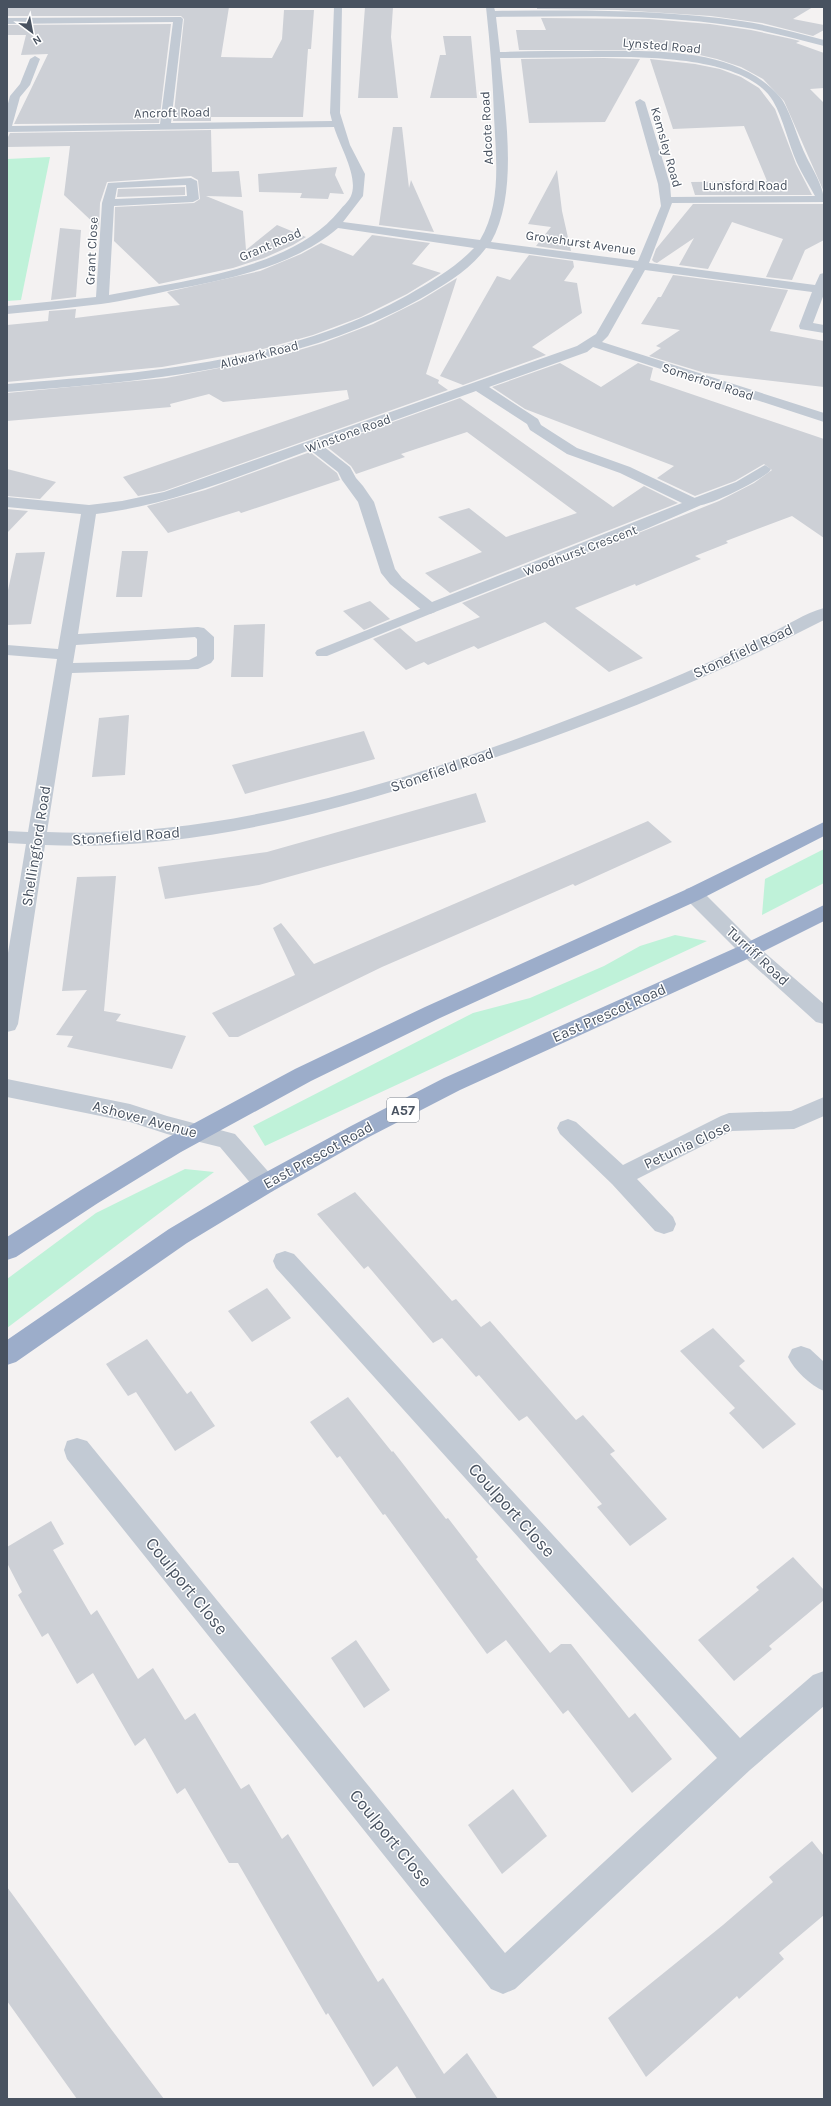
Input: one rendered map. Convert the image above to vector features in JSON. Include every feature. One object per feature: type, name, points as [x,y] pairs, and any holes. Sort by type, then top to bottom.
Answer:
[{"type":"highway","points":[[7,1250],[88,1198],[196,1133],[348,1052],[693,894],[824,828]]},
{"type":"highway","name":"East Prescot Road","points":[[7,1354],[178,1236],[265,1184],[452,1084],[749,950],[824,912]]},
{"type":"street","name":"Grant Road","points":[[7,310],[102,300],[179,287],[253,268],[306,245],[335,224],[357,196],[359,174],[337,124],[335,90],[338,7]]},
{"type":"street","points":[[491,11],[670,15],[746,24],[784,31],[824,43]]},
{"type":"street","name":"Adcote Road","points":[[485,244],[495,221],[503,178],[496,55],[491,11]]},
{"type":"street","points":[[7,21],[178,19],[165,126]]},
{"type":"street","name":"Lynsted Road","points":[[496,55],[663,55],[713,63],[750,76],[771,90],[777,99],[803,164],[823,199]]},
{"type":"street","points":[[7,128],[15,96],[26,85],[35,59]]},
{"type":"street","name":"Kemsley Road","points":[[640,102],[667,200],[665,213],[642,266]]},
{"type":"street","name":"Ancroft Road","points":[[7,128],[337,124]]},
{"type":"street","name":"Grant Close","points":[[102,300],[108,203],[112,185],[191,181],[192,199],[108,203]]},
{"type":"street","name":"Lunsford Road","points":[[667,200],[823,199]]},
{"type":"street","name":"Grovehurst Avenue","points":[[335,224],[821,290]]},
{"type":"street","name":"Aldwark Road","points":[[7,388],[110,380],[184,370],[254,356],[315,339],[382,314],[425,292],[458,270],[485,244]]},
{"type":"street","name":"Winstone Road","points":[[7,502],[89,510],[122,506],[168,496],[582,349],[593,343],[601,336],[642,266]]},
{"type":"street","points":[[824,278],[821,290],[805,326],[824,329]]},
{"type":"street","name":"Somerford Road","points":[[593,343],[824,418]]},
{"type":"street","points":[[478,386],[534,422],[535,427],[572,451],[625,470],[694,503]]},
{"type":"street","points":[[312,446],[345,470],[349,480],[358,489],[366,502],[387,570],[396,581],[430,609]]},
{"type":"street","name":"Woodhurst Crescent","points":[[430,609],[641,526],[694,503]]},
{"type":"street","name":"Shellingford Road","points":[[7,1024],[89,510]]},
{"type":"street","name":"Stonefield Road","points":[[7,837],[37,840],[95,841],[192,832],[300,812],[386,789],[493,753],[610,709],[745,652],[824,613]]},
{"type":"street","points":[[7,650],[192,665],[206,659],[206,637],[198,632],[66,654]]},
{"type":"street","name":"Turriff Road","points":[[693,894],[749,950],[824,1016]]},
{"type":"street","name":"Ashover Avenue","points":[[7,1088],[130,1113],[196,1133],[227,1140],[265,1184]]},
{"type":"street","name":"Petunia Close","points":[[620,1177],[729,1122],[794,1120],[824,1106]]},
{"type":"street","points":[[568,1128],[620,1177],[664,1224]]},
{"type":"street","name":"Coulport Close","points":[[286,1261],[739,1759]]},
{"type":"street","points":[[801,1357],[824,1379]]},
{"type":"street","name":"Coulport Close","points":[[77,1450],[503,1977],[739,1759],[824,1686]]},
{"type":"lane","points":[[694,503],[754,479],[765,469]]},
{"type":"lane","points":[[322,653],[430,609]]},
{"type":"green space","points":[[50,157],[21,300],[7,301],[7,159]]},
{"type":"green space","points":[[824,849],[824,883],[762,915],[765,879]]},
{"type":"green space","points":[[675,935],[707,941],[265,1146],[253,1126],[473,1013],[530,998],[604,966],[640,946]]},
{"type":"green space","points":[[185,1169],[214,1172],[7,1328],[7,1279],[96,1213]]},
{"type":"building","points":[[229,7],[221,57],[272,58],[282,39],[284,10],[314,10],[311,49],[308,49],[303,117],[211,117],[211,121],[173,121],[184,19],[181,16],[7,16],[7,8]]},
{"type":"building","points":[[365,7],[393,7],[391,37],[398,98],[358,98]]},
{"type":"building","points":[[537,7],[813,7],[793,19],[824,25],[824,30],[813,36],[762,23],[711,16],[618,10],[537,9]]},
{"type":"building","points":[[541,18],[649,19],[710,24],[751,30],[800,41],[796,43],[824,53],[824,88],[810,89],[824,103],[824,192],[784,101],[763,79],[741,67],[717,59],[691,53],[647,50],[646,48],[645,50],[519,50],[516,30],[546,30]]},
{"type":"building","points":[[171,24],[159,123],[14,124],[48,54],[21,55],[26,35],[7,35],[7,25]]},
{"type":"building","points":[[443,36],[471,36],[477,98],[430,98],[440,55],[446,55]]},
{"type":"building","points":[[521,59],[640,59],[605,122],[529,123]]},
{"type":"building","points":[[650,59],[695,64],[720,69],[741,77],[759,88],[775,109],[796,164],[812,195],[695,195],[691,182],[767,181],[744,126],[673,129]]},
{"type":"building","points":[[393,127],[402,127],[409,188],[411,180],[434,232],[379,225]]},
{"type":"building","points":[[211,130],[212,172],[239,171],[242,197],[206,196],[243,211],[246,250],[277,225],[306,237],[293,245],[264,258],[233,268],[159,284],[114,241],[115,207],[194,203],[200,199],[198,180],[191,176],[107,182],[100,203],[99,228],[64,195],[70,146],[7,147],[7,139],[10,133]]},
{"type":"building","points":[[337,167],[335,175],[344,194],[330,193],[328,199],[300,198],[302,193],[259,192],[258,174]]},
{"type":"building","points":[[557,170],[562,211],[571,251],[536,246],[551,227],[528,224]]},
{"type":"building","points":[[185,187],[185,195],[117,197],[118,189]]},
{"type":"building","points":[[693,204],[824,204],[824,240],[805,250],[792,280],[766,277],[783,239],[732,222],[708,269],[679,265],[694,238],[657,263],[654,262],[652,260],[656,249]]},
{"type":"building","points":[[60,228],[81,230],[76,297],[51,300]]},
{"type":"building","points":[[372,235],[430,243],[412,264],[441,273],[407,294],[361,317],[313,335],[263,349],[162,367],[7,382],[7,325],[48,321],[49,311],[76,309],[75,318],[180,305],[167,292],[260,271],[301,254],[321,243],[353,256]]},
{"type":"building","points":[[529,255],[573,261],[574,267],[564,281],[577,283],[582,313],[532,347],[546,355],[463,385],[440,376],[497,276],[510,280]]},
{"type":"building","points":[[673,275],[788,290],[770,331],[824,341],[824,387],[705,373],[649,356],[661,348],[656,346],[680,330],[641,324],[658,297],[661,297]]},
{"type":"building","points":[[457,278],[426,374],[439,380],[438,383],[448,390],[164,491],[138,496],[123,477],[349,399],[347,390],[223,402],[209,394],[170,404],[171,407],[7,421],[7,393],[166,378],[272,358],[323,343],[373,324],[421,300]]},
{"type":"building","points":[[560,363],[601,387],[638,363],[653,368],[650,380],[824,439],[824,538],[792,516],[726,541],[728,543],[695,556],[701,559],[636,586],[635,584],[575,608],[643,658],[609,672],[545,622],[478,649],[474,646],[428,665],[424,662],[406,670],[373,639],[400,628],[416,642],[480,617],[462,603],[719,501],[754,483],[772,470],[764,464],[735,481],[695,496],[657,478],[674,466],[525,409],[492,387]]},
{"type":"building","points":[[460,398],[613,507],[644,486],[678,503],[450,593],[425,573],[482,552],[438,517],[469,508],[506,537],[577,513],[467,432],[401,454],[405,457],[356,474],[351,466],[326,446]]},
{"type":"building","points":[[310,452],[337,473],[340,480],[241,513],[239,511],[168,533],[147,506],[205,490]]},
{"type":"building","points":[[7,469],[56,482],[40,499],[7,496]]},
{"type":"building","points":[[7,509],[28,511],[7,533]]},
{"type":"building","points":[[122,551],[148,551],[142,597],[116,597]]},
{"type":"building","points":[[45,552],[31,624],[7,625],[7,595],[16,553]]},
{"type":"building","points":[[370,601],[390,619],[364,630],[343,611]]},
{"type":"building","points":[[265,624],[263,677],[231,677],[234,625]]},
{"type":"building","points":[[129,715],[125,775],[92,777],[99,718]]},
{"type":"building","points":[[364,731],[375,759],[245,794],[232,765]]},
{"type":"building","points":[[476,793],[486,822],[259,885],[165,899],[158,867],[267,852]]},
{"type":"building","points":[[648,821],[672,842],[575,886],[573,884],[382,967],[238,1037],[229,1037],[212,1013],[295,975],[273,928],[281,923],[314,964]]},
{"type":"building","points":[[116,876],[104,1011],[121,1014],[116,1021],[186,1036],[172,1069],[67,1047],[73,1036],[56,1035],[87,990],[62,991],[77,877]]},
{"type":"building","points":[[355,1192],[452,1301],[456,1299],[481,1327],[490,1321],[576,1420],[583,1415],[615,1451],[610,1454],[667,1519],[630,1546],[597,1507],[602,1504],[527,1416],[519,1421],[479,1375],[476,1377],[442,1338],[433,1343],[368,1266],[364,1269],[317,1214]]},
{"type":"building","points":[[267,1288],[291,1318],[252,1342],[228,1311]]},
{"type":"building","points":[[713,1328],[745,1361],[739,1366],[796,1424],[763,1449],[729,1413],[735,1408],[680,1351]]},
{"type":"building","points":[[147,1339],[187,1394],[191,1391],[215,1426],[175,1451],[136,1392],[128,1396],[106,1364]]},
{"type":"building","points":[[348,1397],[392,1452],[393,1451],[446,1519],[448,1518],[478,1557],[476,1559],[550,1653],[561,1644],[571,1644],[629,1718],[635,1713],[672,1759],[632,1793],[568,1710],[563,1714],[506,1640],[487,1654],[385,1514],[383,1515],[340,1456],[337,1458],[310,1422]]},
{"type":"building","points":[[51,1521],[64,1544],[53,1550],[91,1615],[97,1610],[138,1679],[153,1668],[185,1720],[195,1713],[241,1789],[249,1784],[282,1839],[288,1834],[378,1982],[383,1978],[444,2074],[467,2053],[498,2099],[417,2099],[397,2066],[373,2087],[328,2013],[326,2015],[238,1863],[229,1863],[185,1788],[177,1794],[145,1738],[135,1746],[93,1673],[77,1684],[48,1633],[42,1637],[18,1595],[22,1592],[7,1563],[7,1547]]},
{"type":"building","points":[[793,1557],[824,1590],[824,1600],[769,1646],[772,1649],[734,1681],[698,1640],[759,1590],[756,1587]]},
{"type":"building","points":[[356,1640],[390,1690],[364,1708],[331,1658]]},
{"type":"building","points":[[513,1789],[547,1836],[502,1874],[468,1825]]},
{"type":"building","points":[[812,1841],[824,1856],[824,1915],[779,1953],[784,1959],[739,1999],[737,1996],[646,2077],[608,2018],[723,1925],[773,1882],[769,1877]]},
{"type":"building","points":[[7,1887],[164,2099],[77,2099],[7,2001]]}]
